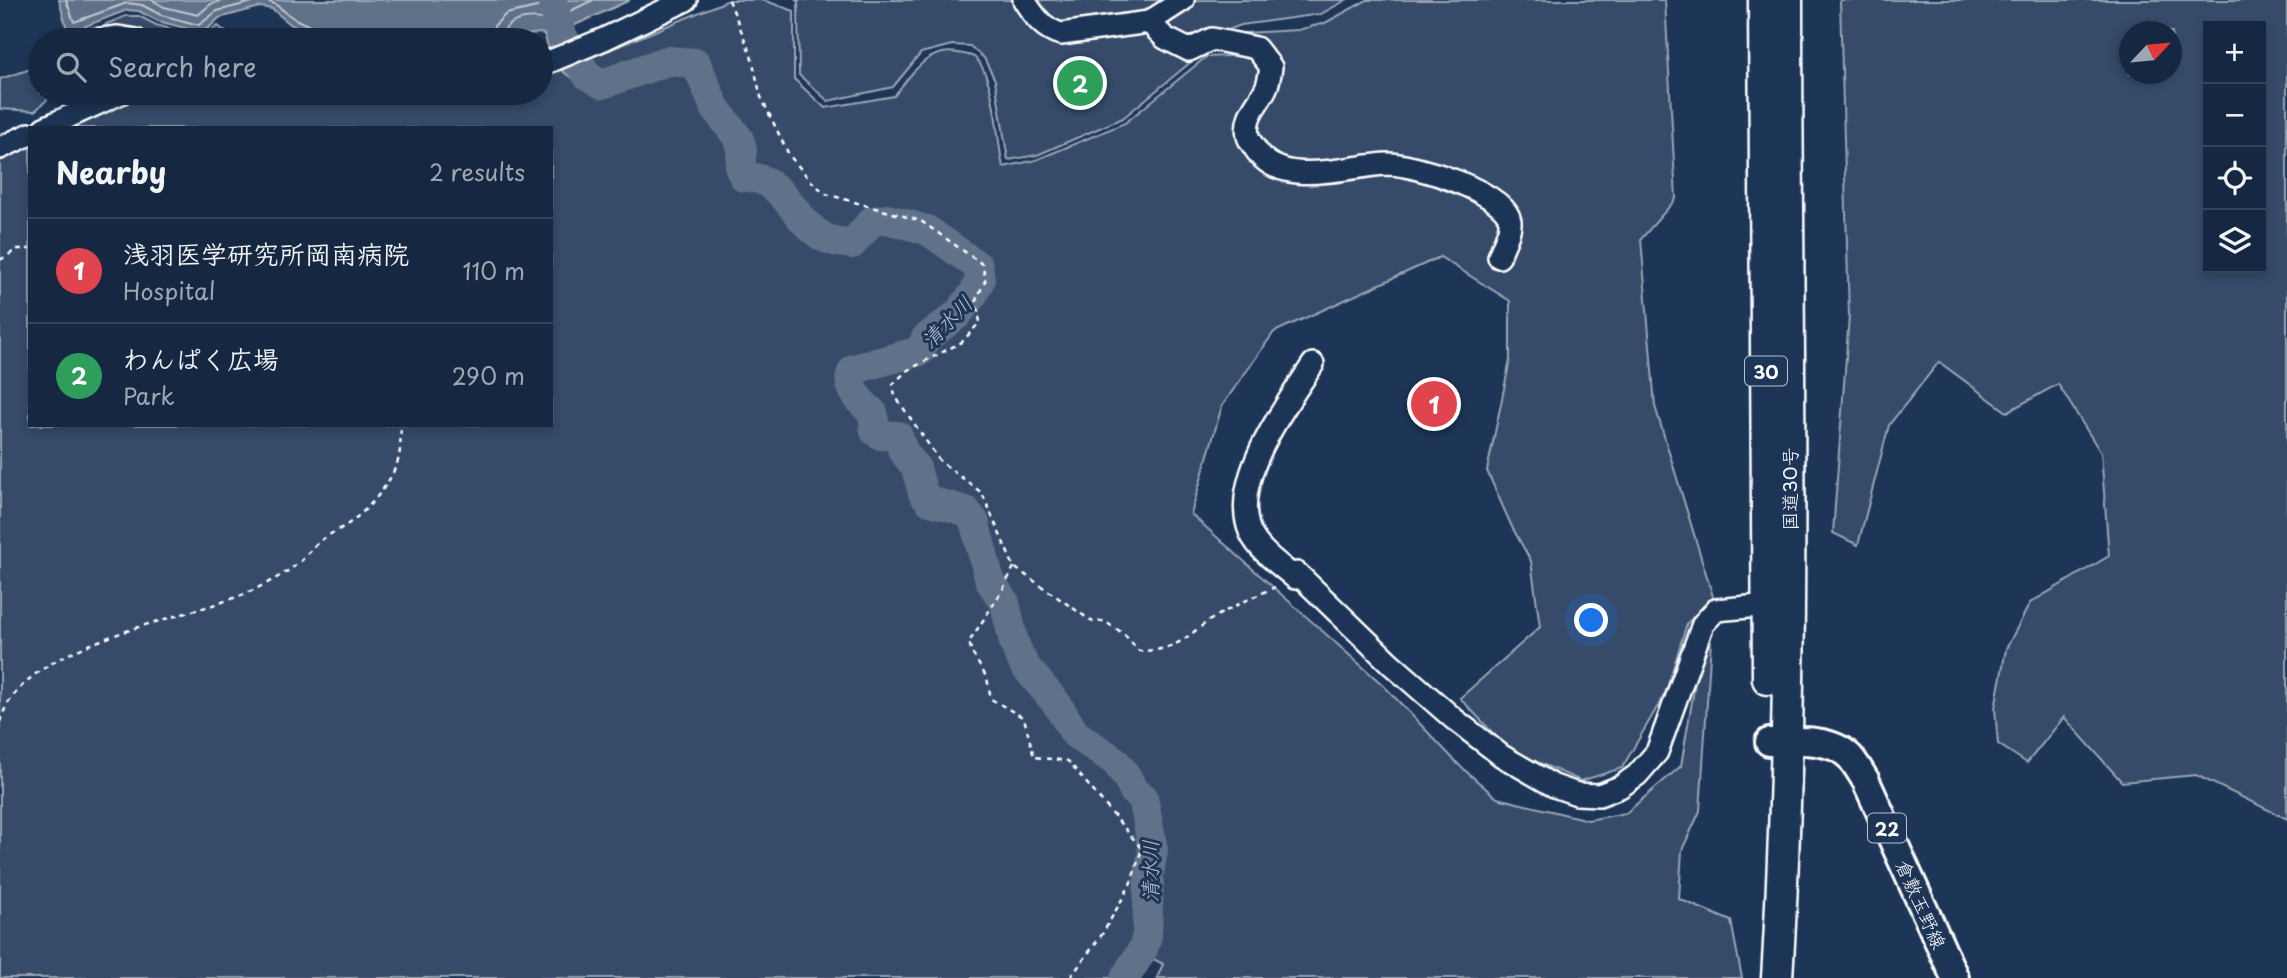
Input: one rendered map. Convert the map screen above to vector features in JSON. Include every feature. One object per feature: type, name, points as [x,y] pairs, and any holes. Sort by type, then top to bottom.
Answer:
[{"type":"highway","name":"国道30号","points":[[1764,0],[1779,604]]},
{"type":"highway","name":"国道30号","points":[[1775,978],[1784,861],[1778,742],[1787,0]]},
{"type":"main road","name":"倉敷玉野線","points":[[1778,742],[1813,742],[1835,747],[1849,755],[1866,780],[1955,978]]},
{"type":"street","points":[[553,59],[604,39],[686,0]]},
{"type":"street","points":[[1024,0],[1048,31],[1061,34],[1149,22],[1183,0]]},
{"type":"street","points":[[1149,22],[1165,38],[1189,50],[1212,39],[1256,48],[1266,58],[1271,67],[1267,87],[1249,114],[1248,138],[1262,158],[1283,170],[1308,173],[1390,164],[1419,169],[1478,191],[1495,200],[1507,212],[1510,223],[1499,257]]},
{"type":"street","points":[[48,126],[95,105]]},
{"type":"street","points":[[0,148],[28,135]]},
{"type":"street","points":[[1313,364],[1266,436],[1252,473],[1246,505],[1248,527],[1262,550],[1295,578],[1297,573],[1390,663],[1454,719],[1502,756],[1554,786],[1577,794],[1599,795],[1620,787],[1637,775],[1657,752],[1703,624],[1709,615],[1716,610],[1779,604]]},
{"type":"path","points":[[729,0],[751,55],[761,97],[789,155],[810,180],[826,194],[920,221],[982,264],[986,279],[976,300],[979,322],[962,342],[908,370],[893,384],[895,396],[940,461],[982,493],[1014,567],[1093,622],[1104,621],[1124,634],[1139,651],[1158,651],[1186,639],[1216,616],[1295,578]]},
{"type":"path","points":[[0,260],[18,249],[28,249]]},
{"type":"path","points":[[0,722],[14,694],[56,661],[117,633],[247,593],[277,578],[301,561],[319,541],[349,523],[382,492],[399,458],[401,427]]},
{"type":"path","points":[[1014,567],[969,642],[972,653],[987,678],[991,699],[1024,718],[1034,757],[1068,761],[1142,849],[1124,897],[1103,933],[1070,978]]},
{"type":"shaded area","points":[[729,0],[763,0],[794,11],[794,79],[825,108],[894,96],[921,64],[937,54],[947,52],[974,57],[987,77],[991,92],[1003,167],[1036,160],[1125,123],[1206,57],[1252,55],[1280,64],[1277,56],[1236,38],[1243,33],[1298,30],[1325,23],[1367,0],[1665,0],[1676,199],[1641,239],[1655,406],[1714,600],[1687,623],[1666,692],[1622,768],[1581,781],[1508,749],[1460,698],[1540,627],[1531,561],[1512,527],[1487,471],[1510,360],[1510,301],[1440,257],[1274,332],[1222,406],[1191,514],[1383,685],[1460,766],[1497,798],[1588,820],[1626,813],[1681,766],[1699,660],[1711,641],[1700,811],[1682,850],[1679,899],[1731,921],[1742,978],[1157,978],[1163,964],[1140,952],[1124,968],[1119,978],[0,978],[0,161],[28,146],[28,427],[553,427],[553,126],[71,126],[118,105],[553,105],[553,68],[571,66]]},
{"type":"shaded area","points":[[795,0],[1346,0],[1321,14],[1241,25],[1192,44],[1151,31],[1203,52],[1123,118],[1037,155],[1008,160],[995,80],[984,58],[970,46],[952,45],[921,53],[893,87],[828,101],[799,75],[798,1]]},
{"type":"shaded area","points":[[1840,0],[2287,0],[2287,819],[2196,775],[2122,782],[2064,717],[2027,763],[1998,744],[1995,708],[2006,649],[2030,603],[2109,556],[2101,453],[2058,384],[2007,412],[1939,362],[1889,425],[1858,545],[1833,533],[1849,316]]},
{"type":"shaded area","points":[[126,16],[139,16],[167,28],[105,28],[106,24]]},
{"type":"shaded area","points":[[28,70],[28,105],[41,105],[35,111],[0,109],[0,79]]},
{"type":"water","points":[[59,0],[630,0],[573,26],[596,74],[592,85],[571,77],[556,64],[553,58],[553,28],[298,28],[272,9],[260,7],[219,18],[209,28],[185,28],[158,21],[139,11],[127,10],[81,28],[67,28]]},
{"type":"waterway","name":"清水川","points":[[552,0],[563,39],[587,75],[602,84],[667,61],[696,63],[715,108],[739,139],[742,149],[740,169],[744,177],[758,179],[779,191],[804,221],[825,238],[852,244],[872,221],[887,219],[927,230],[978,266],[980,280],[974,293],[957,315],[926,338],[920,351],[854,369],[851,375],[852,387],[873,413],[875,431],[881,435],[898,436],[903,451],[916,468],[923,493],[930,501],[966,511],[974,521],[990,581],[1005,603],[1014,643],[1024,665],[1057,704],[1075,734],[1115,761],[1134,792],[1143,797],[1153,850],[1149,875],[1147,936],[1143,949],[1125,978]]},
{"type":"place","name":"わんぱく広場","points":[[1080,83]]},
{"type":"place","name":"浅羽医学研究所岡南病院","points":[[1434,404]]}]
